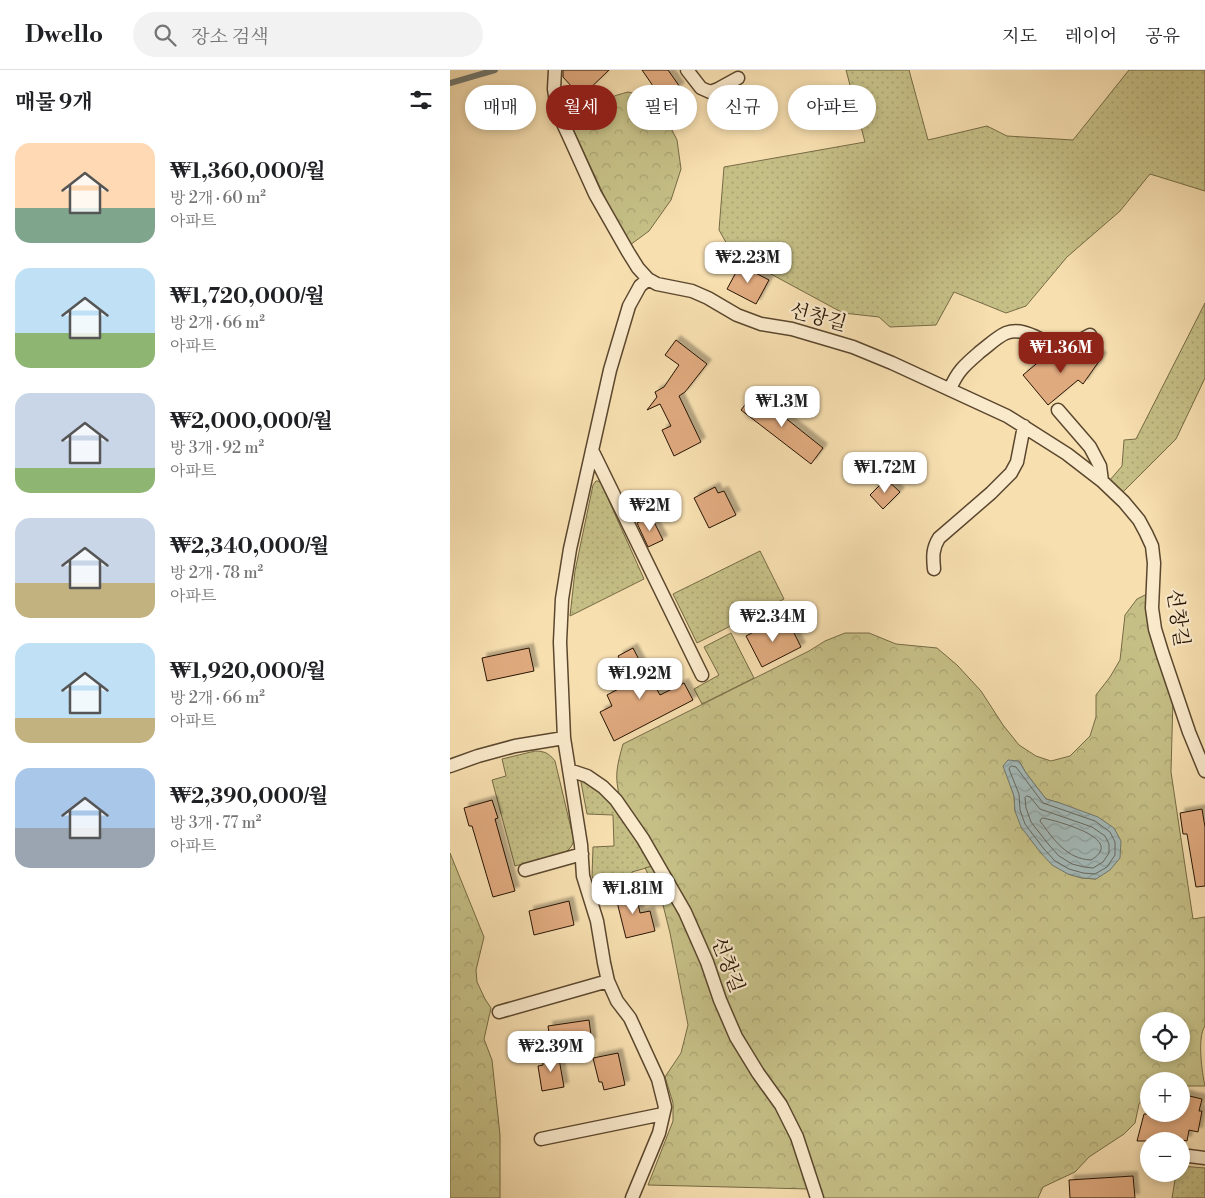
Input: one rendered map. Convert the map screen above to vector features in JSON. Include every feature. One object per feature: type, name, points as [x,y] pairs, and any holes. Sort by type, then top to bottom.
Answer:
[{"type":"lane","points":[[555,70],[554,90],[556,102],[560,117],[571,142],[595,194],[638,268],[648,279],[640,286],[629,306],[610,370],[570,549],[562,599],[560,642],[564,738],[582,854],[583,876],[597,921],[608,981],[617,1001],[630,1018],[658,1080],[664,1107],[659,1133],[632,1198]]},
{"type":"lane","points":[[687,70],[701,88],[710,92],[738,78]]},
{"type":"lane","name":"선창길","points":[[648,279],[656,284],[692,291],[761,324],[792,329],[853,347],[892,363],[1007,416],[1067,454],[1102,481],[1124,502],[1139,520],[1152,546],[1154,563],[1152,608],[1155,630],[1189,732],[1205,771]]},
{"type":"lane","points":[[950,389],[954,378],[963,366],[995,340],[1007,333],[1020,332],[1058,345],[1068,345],[1090,335]]},
{"type":"lane","points":[[1058,410],[1090,447],[1100,466],[1102,481]]},
{"type":"lane","points":[[934,569],[933,554],[935,544],[939,538],[1011,473],[1019,456],[1024,426]]},
{"type":"lane","points":[[592,450],[702,675]]},
{"type":"lane","points":[[450,766],[516,746],[564,738]]},
{"type":"lane","name":"선창길","points":[[569,770],[587,776],[603,787],[616,800],[643,839],[685,912],[736,1037],[758,1073],[781,1105],[796,1136],[817,1198]]},
{"type":"lane","points":[[525,870],[582,854]]},
{"type":"lane","points":[[499,1012],[608,981]]},
{"type":"lane","points":[[541,1139],[663,1114]]},
{"type":"lane","points":[[1190,1156],[1205,1158]]},
{"type":"green space","points":[[846,70],[909,70],[928,140],[987,126],[1007,136],[1073,140],[1129,70],[1205,70],[1205,191],[1150,174],[1120,211],[1067,257],[1026,306],[1006,313],[954,292],[936,325],[890,327],[879,317],[843,313],[732,253],[719,230],[724,167],[865,142],[862,130],[876,130],[876,85],[850,85]]},
{"type":"green space","points":[[627,92],[627,130],[672,130],[677,140],[681,169],[671,200],[649,231],[630,245],[613,215],[573,130],[617,130],[617,95]]},
{"type":"green space","points":[[1205,303],[1205,378],[1176,439],[1122,493],[1110,480],[1122,466],[1124,440],[1136,439]]},
{"type":"green space","points":[[596,481],[601,483],[644,579],[570,616],[575,571],[593,485]]},
{"type":"green space","points":[[760,551],[784,599],[697,643],[673,594]]},
{"type":"green space","points":[[1147,594],[1173,698],[1171,772],[1193,919],[1205,917],[1205,1026],[1201,1038],[1201,1046],[1205,1086],[1190,1086],[1190,1072],[1140,1072],[1140,1103],[1135,1123],[1124,1134],[1089,1157],[1075,1172],[1043,1187],[1038,1198],[822,1198],[620,798],[617,771],[623,744],[809,651],[825,641],[845,633],[869,633],[896,644],[937,648],[957,665],[981,691],[1003,725],[1019,745],[1036,756],[1051,761],[1070,756],[1090,736],[1096,717],[1096,695],[1120,660],[1125,615],[1137,599]],"holes":[[[1019,761],[1046,799],[1060,803],[1096,879],[1068,874],[1015,811],[1011,787]]]},
{"type":"green space","points":[[731,633],[754,678],[702,704],[694,689],[719,675],[704,647]]},
{"type":"green space","points":[[535,751],[546,753],[555,761],[574,841],[566,852],[515,866],[492,780],[506,776],[502,759]]},
{"type":"green space","points":[[580,777],[603,792],[618,808],[653,866],[632,872],[635,889],[616,893],[617,900],[604,904],[592,876],[593,847],[614,846],[613,815],[587,814]]},
{"type":"green space","points":[[450,853],[484,937],[476,970],[477,982],[491,1008],[484,1039],[492,1060],[500,1135],[500,1198],[450,1198]]},
{"type":"green space","points":[[653,866],[678,906],[794,1139],[809,1189],[648,1185],[673,1121],[673,1103],[665,1077],[681,1053],[688,1025],[662,901],[645,868]]},
{"type":"green space","points":[[1190,1167],[1205,1168],[1205,1198],[1172,1198],[1175,1182],[1190,1182]]},
{"type":"water","points":[[1008,760],[1019,761],[1046,799],[1098,817],[1114,828],[1121,841],[1120,858],[1110,870],[1096,879],[1082,878],[1068,874],[1052,865],[1021,827],[1015,811],[1014,796],[1003,766]]},
{"type":"building","points":[[563,70],[609,70],[593,85],[570,85],[563,77]]},
{"type":"building","points":[[642,70],[668,70],[679,85],[652,85]]},
{"type":"building","points":[[740,265],[769,280],[756,304],[727,289]]},
{"type":"building","points":[[676,340],[707,364],[685,392],[679,396],[701,442],[674,456],[662,430],[671,426],[660,404],[647,410],[657,397],[655,392],[664,387],[679,365],[665,355]]},
{"type":"building","points":[[1087,346],[1102,357],[1083,384],[1078,380],[1048,405],[1023,375],[1048,354],[1061,369],[1071,356],[1078,351],[1081,353],[1084,347]]},
{"type":"building","points":[[754,393],[823,448],[811,464],[741,410]]},
{"type":"building","points":[[886,479],[900,492],[883,509],[870,495]]},
{"type":"building","points":[[715,487],[718,493],[724,491],[736,515],[709,528],[694,498]]},
{"type":"building","points":[[651,516],[663,540],[648,547],[637,523]]},
{"type":"building","points":[[775,621],[778,629],[789,623],[801,647],[762,667],[746,636]]},
{"type":"building","points":[[529,648],[534,671],[487,681],[482,658]]},
{"type":"building","points":[[633,648],[652,685],[654,684],[660,695],[684,683],[693,700],[614,741],[600,712],[612,706],[607,695],[632,682],[618,656]]},
{"type":"building","points":[[492,800],[498,818],[495,819],[515,891],[493,897],[472,826],[469,826],[464,808]]},
{"type":"building","points":[[1202,809],[1205,827],[1205,886],[1196,887],[1187,834],[1183,834],[1180,813]]},
{"type":"building","points":[[635,889],[640,913],[650,911],[655,931],[626,938],[615,894]]},
{"type":"building","points":[[569,901],[574,925],[534,935],[529,911]]},
{"type":"building","points":[[589,1020],[592,1042],[551,1048],[548,1026]]},
{"type":"building","points":[[558,1053],[564,1087],[542,1091],[538,1066],[543,1065],[542,1056]]},
{"type":"building","points":[[618,1053],[625,1085],[604,1090],[602,1082],[599,1082],[593,1058]]},
{"type":"building","points":[[1190,1096],[1202,1099],[1199,1111],[1202,1111],[1198,1132],[1189,1130],[1189,1132],[1140,1132],[1140,1141],[1137,1141],[1142,1122],[1190,1122]]},
{"type":"building","points":[[1133,1176],[1135,1198],[1070,1198],[1069,1180]]},
{"type":"waterway","points":[[450,83],[495,70]]}]
